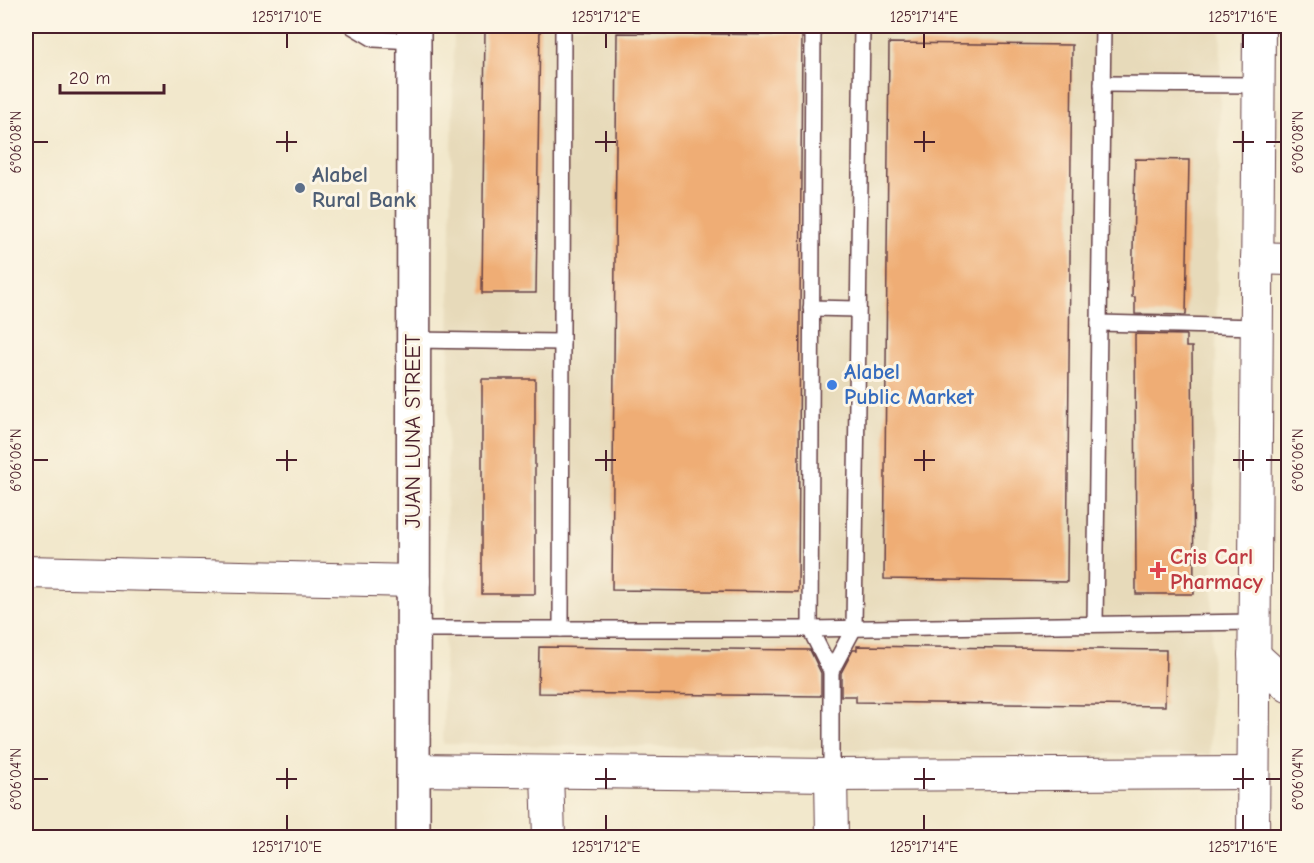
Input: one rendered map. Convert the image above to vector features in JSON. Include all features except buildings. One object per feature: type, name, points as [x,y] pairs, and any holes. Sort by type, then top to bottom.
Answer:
[{"type":"street","points":[[1253,837],[1259,26]]},
{"type":"street","name":"JUAN LUNA STREET","points":[[413,837],[414,33]]},
{"type":"street","points":[[1257,258],[1288,260]]},
{"type":"street","points":[[26,572],[414,581]]},
{"type":"street","points":[[1254,655],[1288,686]]},
{"type":"street","points":[[413,770],[831,776],[1252,773]]},
{"type":"street","points":[[547,772],[549,837]]},
{"type":"street","points":[[831,776],[832,837]]},
{"type":"lane","points":[[352,26],[374,39],[414,33]]},
{"type":"lane","points":[[561,629],[563,26]]},
{"type":"lane","points":[[813,26],[810,629],[831,671],[831,776]]},
{"type":"lane","points":[[831,671],[854,628],[862,26]]},
{"type":"lane","points":[[1095,624],[1103,26]]},
{"type":"lane","points":[[1102,84],[1259,85]]},
{"type":"lane","points":[[811,308],[858,309]]},
{"type":"lane","points":[[1099,323],[1257,327]]},
{"type":"lane","points":[[413,340],[562,342]]},
{"type":"lane","points":[[414,629],[810,629],[1254,622]]},
{"type":"shaded area","name":"Alabel Public Market","points":[[454,26],[1221,26],[1210,755],[443,744]]},
{"type":"place","name":"Alabel Rural Bank","points":[[300,188]]},
{"type":"place","name":"Alabel Public Market","points":[[832,385]]},
{"type":"place","name":"Cris Carl Pharmacy","points":[[1158,570]]}]
